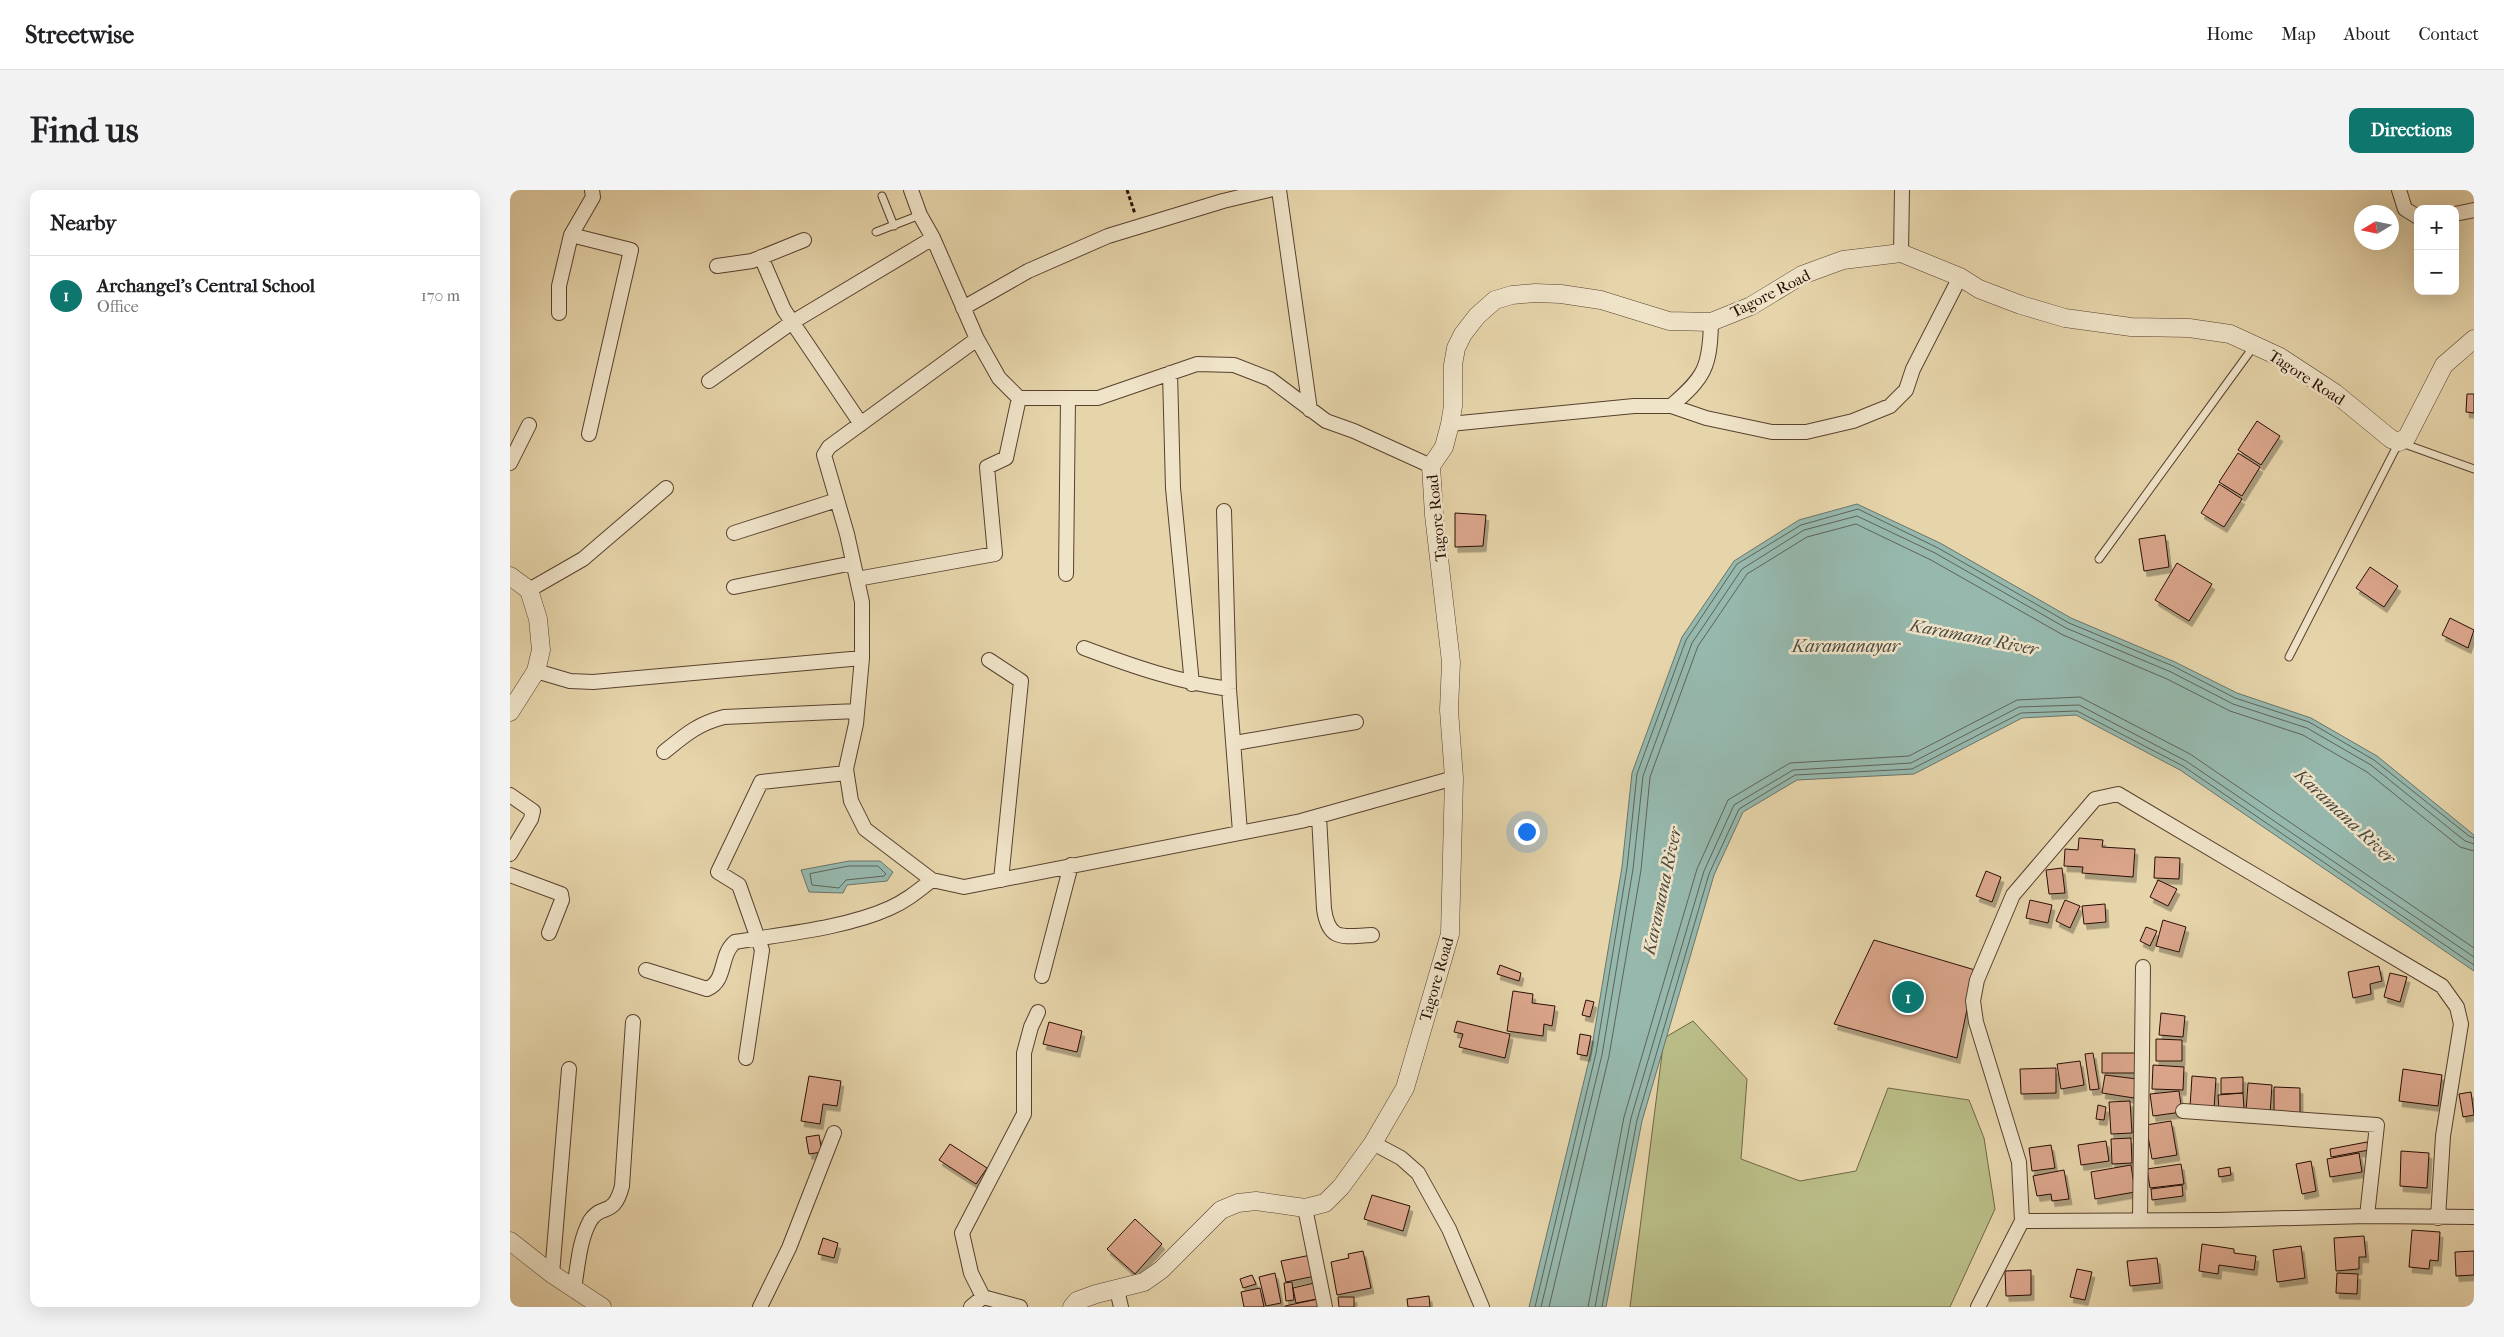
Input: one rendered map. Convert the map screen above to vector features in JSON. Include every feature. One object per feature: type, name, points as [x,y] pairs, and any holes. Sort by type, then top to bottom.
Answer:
[{"type":"street","points":[[559,313],[559,286],[571,235],[593,197],[592,190]]},
{"type":"street","points":[[911,190],[920,215],[933,238],[976,338],[998,378],[1019,398],[1098,398],[1197,364],[1234,365],[1270,379],[1326,421],[1354,431],[1431,466]]},
{"type":"street","points":[[963,308],[1028,270],[1108,236],[1223,201],[1269,190]]},
{"type":"street","points":[[1279,190],[1310,410]]},
{"type":"street","points":[[1901,253],[1902,190]]},
{"type":"street","points":[[2399,190],[2405,209],[2414,215]]},
{"type":"street","points":[[2459,213],[2474,210]]},
{"type":"street","points":[[571,235],[631,250],[590,434]]},
{"type":"street","points":[[709,380],[791,323],[933,238]]},
{"type":"street","points":[[718,266],[752,261],[804,240]]},
{"type":"street","name":"Tagore Road","points":[[1072,1307],[1077,1301],[1083,1299],[1119,1299],[1161,1270],[1222,1210],[1230,1206],[1256,1201],[1305,1208],[1325,1203],[1341,1187],[1373,1143],[1406,1088],[1450,934],[1454,778],[1449,710],[1450,662],[1434,515],[1431,466],[1444,448],[1450,424],[1453,406],[1453,364],[1456,348],[1476,316],[1495,300],[1519,294],[1561,294],[1601,300],[1669,321],[1711,322],[1751,306],[1802,275],[1818,269],[1844,260],[1901,253],[1960,277],[1979,289],[2012,302],[2065,318],[2131,327],[2189,328],[2230,334],[2280,357],[2335,393],[2391,439],[2399,442]]},
{"type":"street","points":[[760,257],[791,323],[861,424]]},
{"type":"street","points":[[1450,424],[1634,406],[1672,406],[1724,423],[1772,432],[1806,432],[1853,421],[1890,406],[1906,390],[1913,369],[1960,277]]},
{"type":"street","points":[[1672,406],[1700,380],[1707,361],[1711,322]]},
{"type":"street","points":[[976,338],[829,447],[824,455],[862,602],[862,658],[857,711],[846,773],[851,801],[865,829],[932,880],[964,887],[1318,816],[1454,778]]},
{"type":"street","points":[[2399,442],[2407,437],[2444,365],[2474,339]]},
{"type":"street","points":[[1170,374],[1172,488],[1192,684]]},
{"type":"street","points":[[857,579],[995,554],[987,466],[1006,458],[1019,398]]},
{"type":"street","points":[[1066,574],[1068,399]]},
{"type":"street","points":[[510,463],[529,425]]},
{"type":"street","points":[[529,590],[583,559],[666,488]]},
{"type":"street","points":[[734,533],[837,500]]},
{"type":"street","points":[[1224,511],[1229,689],[1235,743],[1240,832]]},
{"type":"street","points":[[734,587],[853,563]]},
{"type":"street","points":[[510,576],[529,590],[538,619],[540,642],[536,672],[510,712]]},
{"type":"street","points":[[1084,648],[1156,674],[1192,684],[1229,689]]},
{"type":"street","points":[[536,672],[570,680],[593,682],[862,658]]},
{"type":"street","points":[[989,660],[1021,682],[1001,880]]},
{"type":"street","points":[[664,752],[692,729],[724,717],[857,711]]},
{"type":"street","points":[[1235,743],[1356,722]]},
{"type":"street","points":[[746,1058],[762,950],[739,885],[718,872],[760,782],[846,773]]},
{"type":"street","points":[[1978,1307],[2022,1221],[2019,1162],[1976,1022],[1973,1001],[1977,980],[2013,895],[2094,799],[2118,794],[2442,986],[2457,1007],[2461,1024],[2443,1136],[2438,1218]]},
{"type":"street","points":[[510,795],[533,811],[531,819],[510,854]]},
{"type":"street","points":[[1318,816],[1324,909],[1331,932],[1339,936],[1372,934]]},
{"type":"street","points":[[1042,976],[1071,865]]},
{"type":"street","points":[[510,875],[561,894],[562,900],[549,934]]},
{"type":"street","points":[[646,970],[708,989],[716,986],[720,979],[728,948],[735,942],[862,919],[891,908],[910,898],[932,880]]},
{"type":"street","points":[[2140,1219],[2143,968]]},
{"type":"street","points":[[1020,1307],[983,1297],[971,1272],[962,1233],[1024,1114],[1024,1053],[1038,1012]]},
{"type":"street","points":[[574,1288],[582,1240],[591,1220],[597,1214],[612,1208],[617,1202],[622,1186],[632,1022]]},
{"type":"street","points":[[552,1274],[569,1069]]},
{"type":"street","points":[[2183,1111],[2377,1125],[2367,1216]]},
{"type":"street","points":[[760,1307],[789,1248],[834,1133]]},
{"type":"street","points":[[1373,1143],[1400,1158],[1418,1172],[1449,1230],[1482,1307]]},
{"type":"street","points":[[1305,1208],[1325,1307]]},
{"type":"street","points":[[2022,1221],[2218,1220],[2367,1216],[2474,1217]]},
{"type":"street","points":[[513,1248],[602,1307]]},
{"type":"street","points":[[971,1307],[983,1297]]},
{"type":"lane","points":[[882,196],[894,226]]},
{"type":"lane","points":[[876,232],[920,215]]},
{"type":"lane","points":[[2099,559],[2254,345]]},
{"type":"lane","points":[[2289,657],[2399,442],[2474,469]]},
{"type":"path","points":[[1127,190],[1140,227]]},
{"type":"green space","points":[[1693,1021],[1747,1079],[1741,1159],[1800,1181],[1856,1171],[1888,1088],[1969,1100],[1984,1138],[1995,1209],[1950,1307],[1630,1307],[1664,1038]]},
{"type":"water","name":"Karamanayar","points":[[1857,504],[1940,543],[2071,618],[2175,662],[2237,693],[2311,718],[2377,756],[2474,835],[2474,971],[2180,770],[2076,715],[2022,718],[1914,774],[1797,780],[1743,812],[1714,875],[1642,1121],[1606,1307],[1529,1307],[1591,1052],[1622,867],[1632,773],[1682,637],[1734,561],[1799,520]]},
{"type":"water","points":[[849,861],[880,861],[893,872],[887,881],[847,885],[843,893],[809,892],[801,870]]},
{"type":"building","points":[[2467,394],[2474,394],[2474,413],[2466,412]]},
{"type":"building","points":[[2257,421],[2280,436],[2261,465],[2238,450]]},
{"type":"building","points":[[2238,453],[2260,467],[2242,496],[2219,482]]},
{"type":"building","points":[[2219,484],[2242,499],[2224,527],[2201,513]]},
{"type":"building","points":[[1455,513],[1486,515],[1483,546],[1455,547]]},
{"type":"building","points":[[2165,535],[2169,567],[2144,571],[2139,539]]},
{"type":"building","points":[[2177,563],[2212,584],[2189,621],[2155,600]]},
{"type":"building","points":[[2370,567],[2398,586],[2384,607],[2356,588]]},
{"type":"building","points":[[2450,618],[2474,630],[2468,648],[2442,635]]},
{"type":"building","points":[[2079,838],[2103,840],[2102,847],[2135,849],[2133,877],[2082,873],[2083,867],[2064,866],[2065,849],[2078,850]]},
{"type":"building","points":[[2155,857],[2180,858],[2179,879],[2154,878]]},
{"type":"building","points":[[2062,868],[2065,893],[2049,894],[2046,870]]},
{"type":"building","points":[[1986,871],[2001,877],[1992,902],[1976,896]]},
{"type":"building","points":[[2158,880],[2177,889],[2168,906],[2150,897]]},
{"type":"building","points":[[2030,900],[2052,905],[2048,923],[2026,918]]},
{"type":"building","points":[[2065,900],[2080,906],[2070,928],[2056,921]]},
{"type":"building","points":[[2105,904],[2106,922],[2084,924],[2082,906]]},
{"type":"building","points":[[2163,920],[2186,927],[2179,952],[2156,946]]},
{"type":"building","points":[[2146,927],[2157,931],[2150,946],[2140,941]]},
{"type":"building","points":[[1874,940],[1975,970],[1957,1058],[1834,1024]]},
{"type":"building","points":[[1500,965],[1521,973],[1519,981],[1497,974]]},
{"type":"building","points":[[2379,966],[2382,981],[2370,984],[2371,994],[2353,998],[2348,972]]},
{"type":"building","points":[[2390,973],[2407,977],[2400,1002],[2384,997]]},
{"type":"building","points":[[1513,991],[1533,994],[1532,1003],[1555,1006],[1552,1026],[1544,1024],[1543,1036],[1507,1031]]},
{"type":"building","points":[[1586,1000],[1594,1002],[1590,1017],[1582,1015]]},
{"type":"building","points":[[2161,1013],[2185,1016],[2183,1037],[2159,1035]]},
{"type":"building","points":[[1457,1021],[1510,1034],[1505,1058],[1459,1047],[1463,1034],[1454,1032]]},
{"type":"building","points":[[1049,1022],[1082,1031],[1077,1052],[1043,1044]]},
{"type":"building","points":[[1580,1034],[1591,1036],[1587,1056],[1577,1054]]},
{"type":"building","points":[[2156,1039],[2182,1040],[2182,1061],[2156,1061]]},
{"type":"building","points":[[2093,1053],[2099,1089],[2090,1090],[2085,1054]]},
{"type":"building","points":[[2102,1053],[2136,1053],[2136,1073],[2102,1073]]},
{"type":"building","points":[[2080,1061],[2084,1085],[2061,1089],[2057,1064]]},
{"type":"building","points":[[2153,1065],[2184,1067],[2183,1090],[2152,1089]]},
{"type":"building","points":[[2056,1068],[2056,1093],[2021,1094],[2020,1069]]},
{"type":"building","points":[[2403,1069],[2442,1075],[2438,1106],[2399,1101]]},
{"type":"building","points":[[2105,1075],[2137,1079],[2134,1098],[2102,1093]]},
{"type":"building","points":[[809,1076],[841,1081],[837,1106],[823,1104],[820,1124],[801,1121]]},
{"type":"building","points":[[2192,1076],[2216,1078],[2214,1109],[2190,1107]]},
{"type":"building","points":[[2243,1077],[2243,1093],[2221,1094],[2221,1078]]},
{"type":"building","points":[[2248,1083],[2272,1085],[2270,1114],[2246,1112]]},
{"type":"building","points":[[2274,1087],[2300,1088],[2300,1115],[2274,1115]]},
{"type":"building","points":[[2179,1091],[2182,1112],[2153,1116],[2150,1094]]},
{"type":"building","points":[[2471,1092],[2474,1115],[2463,1117],[2459,1094]]},
{"type":"building","points":[[2243,1093],[2244,1109],[2219,1110],[2218,1095]]},
{"type":"building","points":[[2130,1101],[2132,1133],[2111,1134],[2109,1102]]},
{"type":"building","points":[[2098,1105],[2106,1107],[2104,1120],[2096,1119]]},
{"type":"building","points":[[2171,1121],[2177,1155],[2152,1159],[2146,1125]]},
{"type":"building","points":[[819,1135],[822,1152],[809,1154],[806,1137]]},
{"type":"building","points":[[2131,1138],[2132,1163],[2112,1164],[2111,1139]]},
{"type":"building","points":[[2106,1141],[2109,1161],[2081,1165],[2078,1145]]},
{"type":"building","points":[[2367,1142],[2369,1150],[2331,1157],[2330,1149]]},
{"type":"building","points":[[950,1144],[987,1168],[976,1184],[939,1160]]},
{"type":"building","points":[[2051,1145],[2055,1168],[2032,1171],[2029,1148]]},
{"type":"building","points":[[2401,1151],[2429,1153],[2427,1188],[2400,1186]]},
{"type":"building","points":[[2359,1153],[2362,1172],[2330,1177],[2327,1159]]},
{"type":"building","points":[[2311,1161],[2316,1191],[2302,1194],[2296,1164]]},
{"type":"building","points":[[2181,1164],[2184,1184],[2150,1188],[2147,1169]]},
{"type":"building","points":[[2131,1165],[2135,1192],[2095,1199],[2091,1172]]},
{"type":"building","points":[[2230,1167],[2231,1175],[2219,1177],[2218,1169]]},
{"type":"building","points":[[2064,1170],[2069,1199],[2052,1201],[2051,1194],[2037,1196],[2033,1176]]},
{"type":"building","points":[[2182,1185],[2183,1196],[2152,1200],[2151,1189]]},
{"type":"building","points":[[1372,1195],[1410,1206],[1403,1231],[1364,1219]]},
{"type":"building","points":[[1135,1219],[1162,1244],[1135,1274],[1107,1249]]},
{"type":"building","points":[[2412,1230],[2440,1232],[2438,1261],[2430,1260],[2429,1269],[2409,1267]]},
{"type":"building","points":[[2364,1236],[2366,1257],[2359,1257],[2359,1269],[2336,1271],[2334,1238]]},
{"type":"building","points":[[823,1238],[838,1243],[834,1258],[818,1254]]},
{"type":"building","points":[[2202,1244],[2234,1249],[2234,1253],[2256,1256],[2254,1270],[2219,1265],[2218,1274],[2199,1271]]},
{"type":"building","points":[[2301,1246],[2305,1278],[2277,1282],[2273,1250]]},
{"type":"building","points":[[1363,1251],[1371,1288],[1337,1295],[1331,1262],[1349,1258],[1348,1254]]},
{"type":"building","points":[[2474,1251],[2474,1275],[2456,1276],[2455,1252]]},
{"type":"building","points":[[1311,1255],[1315,1276],[1286,1282],[1281,1261]]},
{"type":"building","points":[[2157,1258],[2160,1283],[2130,1286],[2127,1261]]},
{"type":"building","points":[[2077,1269],[2092,1272],[2085,1300],[2070,1297]]},
{"type":"building","points":[[2031,1270],[2031,1295],[2006,1296],[2005,1271]]},
{"type":"building","points":[[1275,1273],[1281,1303],[1266,1306],[1259,1277]]},
{"type":"building","points":[[2337,1273],[2358,1274],[2357,1294],[2336,1293]]},
{"type":"building","points":[[1252,1275],[1256,1284],[1243,1288],[1240,1279]]},
{"type":"building","points":[[1292,1282],[1294,1300],[1286,1301],[1284,1283]]},
{"type":"building","points":[[1314,1283],[1317,1299],[1296,1303],[1293,1288]]},
{"type":"building","points":[[1260,1288],[1264,1307],[1244,1307],[1241,1292]]},
{"type":"building","points":[[1429,1296],[1430,1307],[1408,1307],[1407,1299]]},
{"type":"building","points":[[1338,1297],[1354,1297],[1354,1307],[1339,1307]]},
{"type":"building","points":[[1318,1299],[1320,1307],[1285,1307],[1285,1306]]},
{"type":"place","name":"Archangel's Central School","points":[[1908,997]]},
{"type":"water label","name":"Karamana River","points":[[1974,637]]},
{"type":"water label","name":"Karamana River","points":[[2345,816]]},
{"type":"water label","name":"Karamana River","points":[[1662,891]]}]
